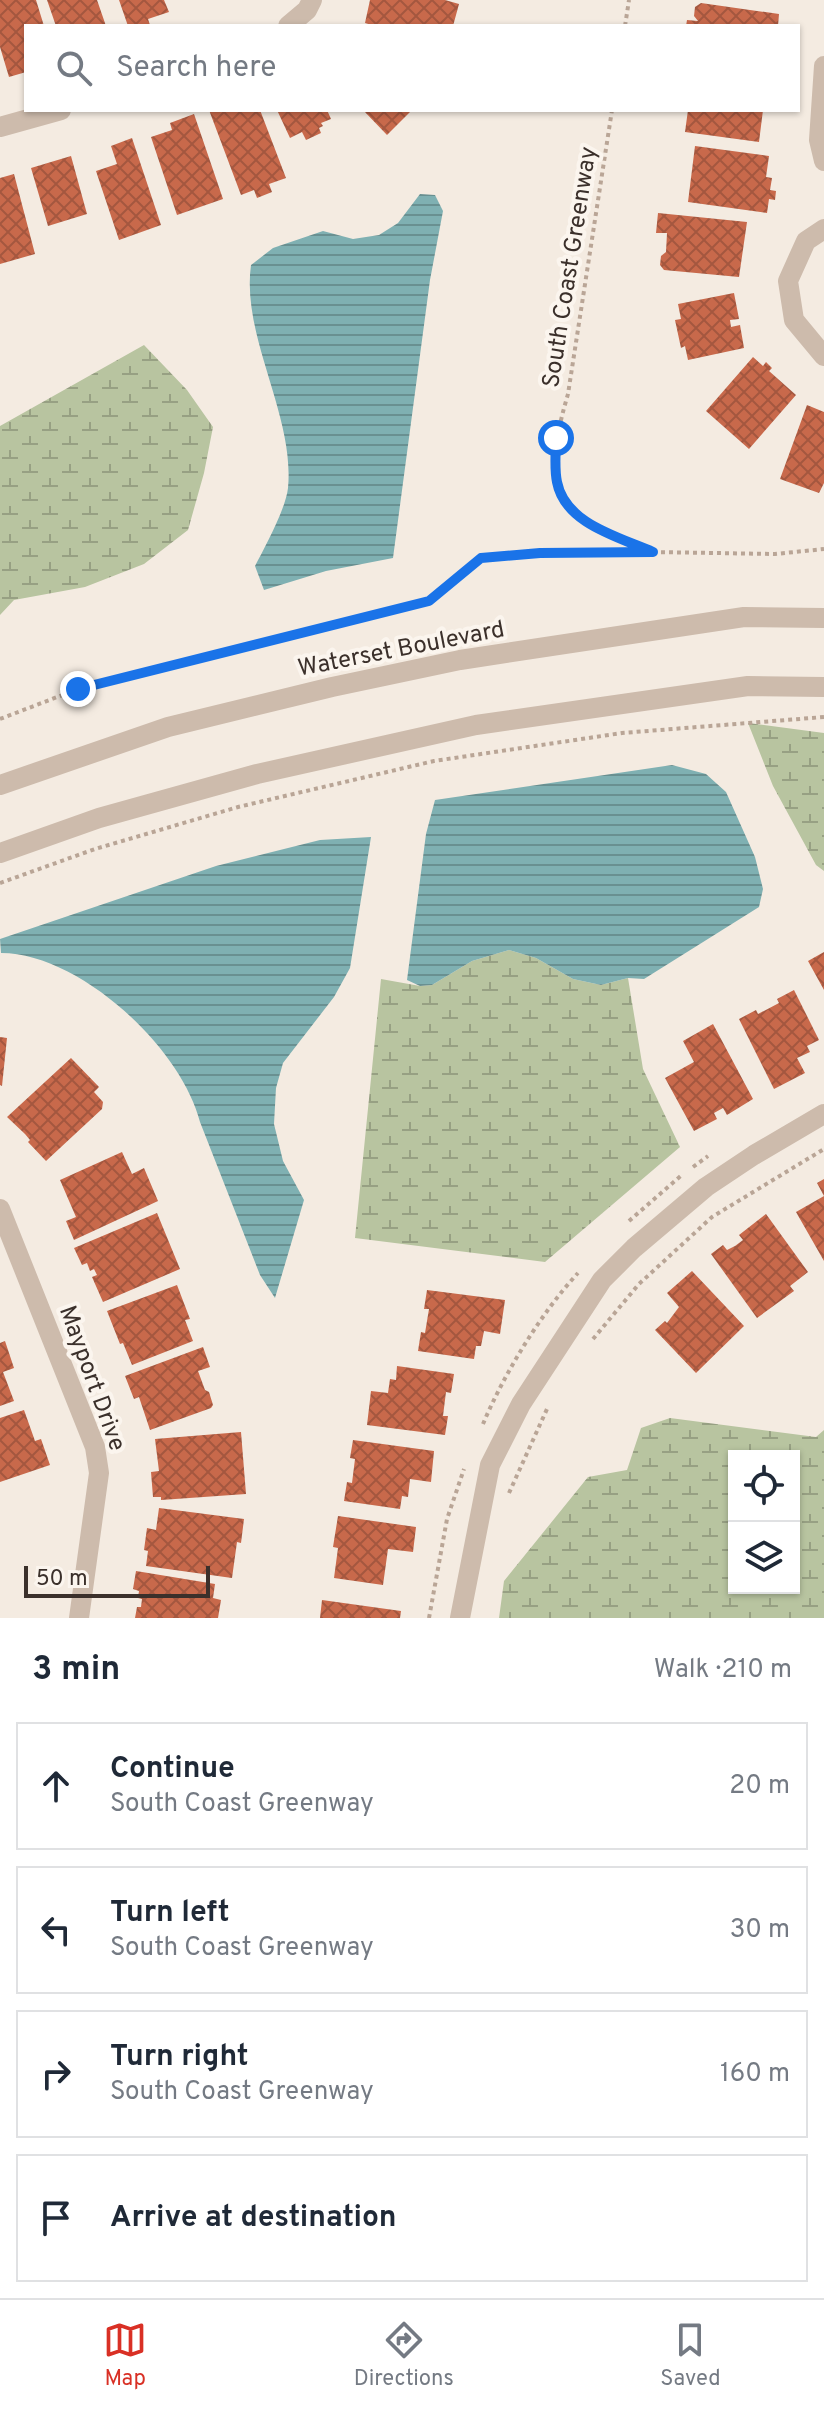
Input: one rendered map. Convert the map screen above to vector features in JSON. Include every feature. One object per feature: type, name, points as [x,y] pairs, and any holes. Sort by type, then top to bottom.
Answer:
[{"type":"street","points":[[290,24],[307,10],[312,0]]},
{"type":"street","points":[[824,66],[819,140],[824,161]]},
{"type":"street","points":[[0,127],[54,112]]},
{"type":"street","points":[[824,229],[806,241],[788,281],[794,320],[824,356]]},
{"type":"street","name":"Waterset Boulevard","points":[[0,785],[168,727],[460,660],[744,617],[824,618]]},
{"type":"street","points":[[0,853],[99,818],[257,774],[476,725],[748,686],[824,687]]},
{"type":"street","points":[[460,1618],[490,1465],[521,1404],[602,1280],[634,1248],[706,1187],[824,1114]]},
{"type":"street","name":"Mayport Drive","points":[[0,1209],[95,1447],[99,1473],[79,1618]]},
{"type":"path","points":[[625,24],[629,0]]},
{"type":"path","name":"South Coast Greenway","points":[[612,112],[568,394],[556,438],[557,482],[565,505],[588,523],[653,552]]},
{"type":"path","points":[[0,719],[78,689],[429,601],[481,558],[540,553],[775,554],[824,549]]},
{"type":"path","points":[[0,883],[95,849],[238,807],[434,761],[622,733],[824,717]]},
{"type":"path","points":[[584,1349],[639,1284],[712,1217],[824,1149]]},
{"type":"path","points":[[506,1505],[526,1451],[549,1404]]},
{"type":"green space","points":[[144,345],[187,390],[213,427],[188,530],[144,564],[85,587],[14,600],[0,615],[0,426]]},
{"type":"green space","points":[[748,723],[824,733],[824,871],[816,865],[773,786]]},
{"type":"green space","points":[[509,950],[536,958],[573,979],[601,985],[628,978],[643,1069],[680,1147],[545,1262],[355,1238],[381,979],[432,985],[472,961]]},
{"type":"green space","points":[[670,1418],[816,1437],[824,1430],[824,1618],[499,1618],[504,1581],[588,1477],[627,1470],[641,1428]]},
{"type":"water","points":[[420,194],[435,195],[443,211],[430,280],[393,558],[326,571],[264,590],[255,566],[283,506],[288,488],[288,460],[284,432],[254,320],[250,292],[251,265],[273,248],[323,231],[353,239],[379,235],[398,223]]},
{"type":"water","points":[[672,765],[706,774],[726,792],[755,857],[763,889],[759,907],[644,979],[628,978],[601,985],[573,979],[536,958],[509,950],[472,961],[432,985],[420,986],[407,980],[426,834],[435,800]]},
{"type":"water","points":[[371,837],[350,968],[334,997],[283,1063],[276,1088],[274,1124],[283,1161],[304,1200],[275,1298],[260,1275],[189,1093],[172,1064],[123,1009],[93,987],[62,969],[31,957],[1,953],[0,939],[216,866],[320,840]]},
{"type":"building","points":[[0,0],[36,0],[43,24],[24,24],[24,73],[9,77],[0,47]]},
{"type":"building","points":[[47,0],[97,0],[105,24],[55,24]]},
{"type":"building","points":[[119,0],[164,0],[169,12],[148,19],[150,24],[127,24]]},
{"type":"building","points":[[370,0],[445,0],[459,4],[454,24],[365,23]]},
{"type":"building","points":[[701,3],[779,14],[778,24],[686,24],[687,20],[698,21],[694,16],[695,7]]},
{"type":"building","points":[[210,112],[261,112],[286,178],[269,184],[272,192],[257,198],[254,190],[241,195]]},
{"type":"building","points":[[278,112],[328,112],[331,119],[321,123],[321,133],[306,140],[302,132],[290,138]]},
{"type":"building","points":[[365,112],[410,112],[387,135]]},
{"type":"building","points":[[688,112],[763,112],[759,142],[685,132]]},
{"type":"building","points":[[194,114],[223,199],[177,215],[151,137],[172,130],[170,123]]},
{"type":"building","points":[[132,138],[161,225],[119,240],[96,171],[117,164],[111,146]]},
{"type":"building","points":[[695,146],[769,156],[766,177],[772,178],[770,190],[776,191],[775,200],[769,199],[767,213],[688,202]]},
{"type":"building","points":[[71,156],[87,214],[48,226],[31,168]]},
{"type":"building","points":[[14,174],[35,254],[0,264],[0,178]]},
{"type":"building","points":[[658,213],[747,222],[739,277],[664,270],[660,265],[661,256],[666,252],[667,233],[656,233]]},
{"type":"building","points":[[734,293],[739,319],[730,320],[731,327],[740,325],[744,348],[688,360],[685,346],[681,348],[675,320],[681,319],[678,304]]},
{"type":"building","points":[[753,357],[763,366],[766,362],[772,368],[769,371],[796,395],[749,449],[706,411]]},
{"type":"building","points":[[807,405],[824,412],[824,483],[819,493],[780,479]]},
{"type":"building","points":[[824,952],[824,990],[808,961]]},
{"type":"building","points":[[794,990],[819,1040],[807,1046],[810,1052],[797,1058],[805,1073],[774,1089],[739,1019],[756,1010],[758,1014],[779,1003],[777,999]]},
{"type":"building","points":[[713,1024],[753,1099],[727,1115],[723,1108],[714,1113],[717,1119],[694,1131],[665,1078],[694,1062],[683,1041]]},
{"type":"building","points":[[0,1037],[7,1038],[2,1086],[0,1085]]},
{"type":"building","points":[[71,1058],[99,1087],[94,1092],[103,1102],[102,1109],[46,1161],[7,1117]]},
{"type":"building","points":[[122,1152],[132,1174],[144,1168],[158,1201],[74,1240],[66,1221],[76,1217],[60,1180]]},
{"type":"building","points":[[824,1179],[824,1196],[817,1183]]},
{"type":"building","points":[[824,1196],[824,1261],[796,1212]]},
{"type":"building","points":[[157,1213],[180,1269],[103,1302],[92,1277],[97,1275],[94,1269],[90,1271],[87,1263],[82,1265],[74,1248]]},
{"type":"building","points":[[766,1214],[808,1272],[790,1286],[794,1291],[757,1318],[711,1254],[723,1245],[727,1250],[735,1246],[743,1240],[739,1235]]},
{"type":"building","points":[[692,1271],[744,1326],[696,1373],[655,1330],[665,1321],[667,1323],[679,1307],[667,1293]]},
{"type":"building","points":[[177,1285],[190,1319],[185,1320],[193,1341],[132,1365],[107,1311]]},
{"type":"building","points":[[427,1290],[505,1300],[500,1334],[484,1331],[481,1346],[476,1346],[474,1359],[418,1351],[429,1309],[424,1309]]},
{"type":"building","points":[[5,1341],[14,1368],[3,1372],[14,1401],[0,1406],[0,1343]]},
{"type":"building","points":[[203,1347],[210,1367],[198,1371],[213,1405],[150,1430],[139,1397],[134,1399],[125,1376]]},
{"type":"building","points":[[397,1366],[454,1374],[451,1393],[446,1392],[443,1416],[448,1416],[445,1435],[367,1425],[371,1391],[388,1393],[390,1379],[396,1380]]},
{"type":"building","points":[[24,1410],[35,1441],[41,1439],[50,1465],[0,1482],[0,1418]]},
{"type":"building","points":[[241,1432],[246,1494],[161,1500],[161,1497],[153,1497],[151,1472],[159,1471],[155,1439]]},
{"type":"building","points":[[353,1440],[434,1451],[431,1482],[410,1479],[408,1497],[402,1496],[400,1509],[344,1501],[347,1482],[352,1483],[355,1459],[350,1458]]},
{"type":"building","points":[[159,1508],[244,1519],[232,1578],[146,1566],[148,1551],[144,1550],[147,1528],[156,1530]]},
{"type":"building","points":[[338,1516],[416,1527],[413,1552],[388,1549],[383,1585],[334,1578],[338,1548],[333,1547]]},
{"type":"building","points":[[136,1571],[215,1584],[213,1598],[221,1600],[218,1618],[135,1618],[142,1599],[138,1598],[139,1591],[133,1589]]},
{"type":"building","points":[[322,1600],[401,1611],[400,1618],[320,1618]]},
{"type":"route","points":[[78,689],[429,601],[481,558],[540,553],[653,552],[588,523],[565,505],[557,482],[556,438]]}]
